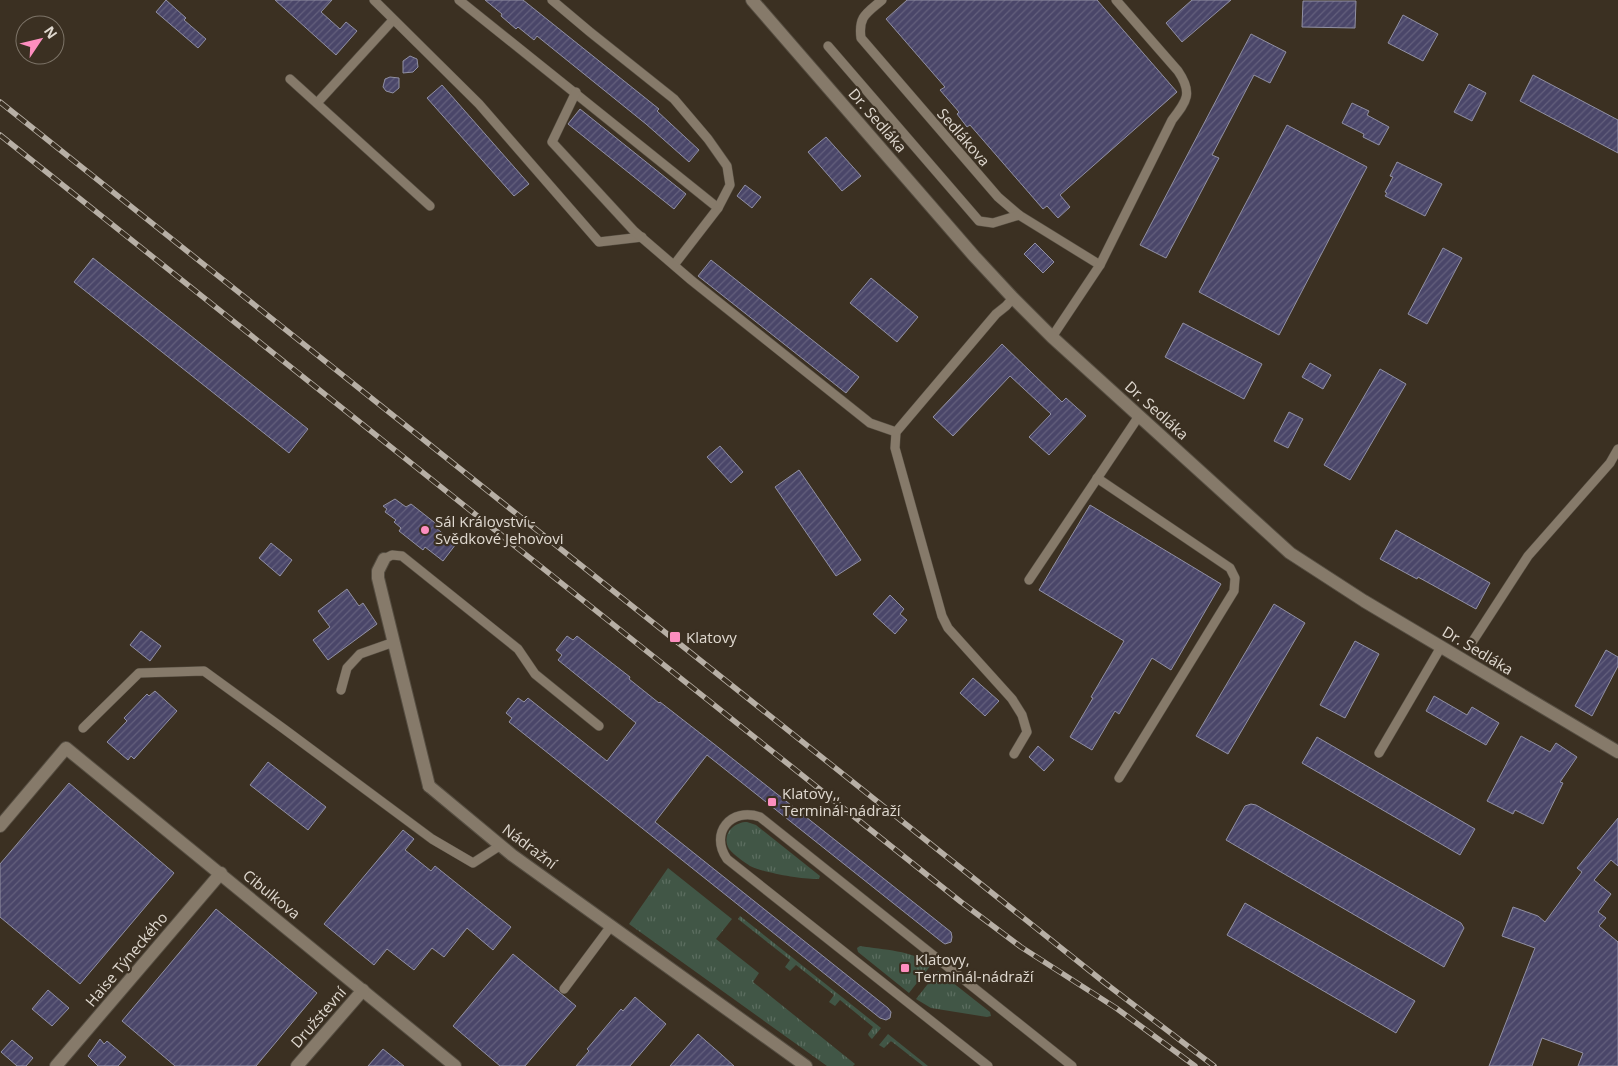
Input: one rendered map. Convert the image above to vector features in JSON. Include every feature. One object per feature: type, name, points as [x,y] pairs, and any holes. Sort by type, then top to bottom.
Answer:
[{"type":"street","name":"Dr. Sedláka","points":[[752,0],[974,256],[1013,298],[1052,337],[1290,553],[1364,601],[1618,752]]},
{"type":"street","name":"Nádražní","points":[[384,559],[378,571],[378,578],[429,786],[501,845],[806,1066]]},
{"type":"street","name":"Cibulkova","points":[[0,826],[66,748],[455,1066]]},
{"type":"street","name":"Haise Týneckého","points":[[56,1066],[221,873]]},
{"type":"street","name":"Družstevní","points":[[297,1066],[363,990]]},
{"type":"lane","points":[[374,0],[479,104],[599,242],[642,237]]},
{"type":"lane","points":[[459,0],[576,92],[718,208]]},
{"type":"lane","points":[[552,0],[674,99],[708,138],[727,166],[730,185],[718,208],[674,265]]},
{"type":"lane","name":"Sedlákova","points":[[882,0],[863,16],[859,26],[861,38],[998,197],[1019,215],[1100,265]]},
{"type":"lane","points":[[1052,337],[1100,265],[1172,120],[1185,103],[1188,90],[1185,80],[1178,71],[1116,0]]},
{"type":"lane","points":[[317,103],[393,20]]},
{"type":"lane","points":[[828,46],[979,221],[993,223],[1019,215]]},
{"type":"lane","points":[[290,79],[430,206]]},
{"type":"lane","points":[[576,92],[552,142],[642,237],[674,265],[870,423],[896,432]]},
{"type":"lane","points":[[1013,298],[996,314],[896,432],[895,448],[942,616],[948,628],[1012,699],[1022,715],[1027,732],[1014,754]]},
{"type":"lane","points":[[1029,580],[1139,416]]},
{"type":"lane","points":[[1469,648],[1528,556],[1610,463],[1618,448]]},
{"type":"lane","points":[[1097,478],[1230,568],[1235,578],[1234,591],[1120,778]]},
{"type":"lane","points":[[384,559],[392,555],[402,556],[518,649],[535,674],[599,726]]},
{"type":"lane","points":[[341,690],[347,668],[360,654],[394,642]]},
{"type":"lane","points":[[1379,753],[1441,647]]},
{"type":"lane","points":[[83,728],[139,673],[204,671],[284,728],[432,839],[473,863],[501,845]]},
{"type":"lane","points":[[988,1066],[727,859],[721,847],[721,833],[726,824],[731,819],[744,814],[760,817],[1072,1066]]},
{"type":"lane","points":[[564,989],[611,926]]},
{"type":"green space","points":[[747,822],[756,825],[820,876],[819,879],[795,877],[765,871],[750,866],[739,858],[729,849],[726,839],[727,834],[737,824]]},
{"type":"green space","points":[[668,868],[732,919],[716,939],[759,973],[753,982],[855,1064],[853,1066],[827,1066],[629,924]]},
{"type":"green space","points":[[740,916],[881,1028],[872,1039],[868,1034],[873,1027],[840,1000],[835,1006],[829,1002],[834,995],[796,965],[790,971],[785,967],[790,960],[738,919]]},
{"type":"green space","points":[[860,946],[907,953],[931,965],[909,993],[858,952],[857,948]]},
{"type":"green space","points":[[938,971],[990,1012],[991,1016],[987,1017],[931,1008],[916,999]]},
{"type":"green space","points":[[888,1034],[928,1066],[923,1066],[891,1041],[884,1048],[879,1045]]},
{"type":"building","points":[[166,0],[186,18],[184,20],[206,39],[198,48],[156,12]]},
{"type":"building","points":[[275,0],[332,0],[321,12],[340,29],[346,22],[357,31],[336,55]]},
{"type":"building","points":[[485,0],[523,0],[659,109],[657,111],[699,150],[689,162],[646,124],[537,36],[534,40],[518,27],[516,29]]},
{"type":"building","points":[[907,0],[1097,0],[1177,92],[1060,195],[1070,207],[1058,218],[1047,206],[1043,209],[970,125],[967,127],[957,114],[959,112],[940,90],[945,87],[886,19]]},
{"type":"building","points":[[1192,0],[1231,0],[1182,42],[1166,23]]},
{"type":"building","points":[[1303,1],[1356,1],[1355,28],[1302,27]]},
{"type":"building","points":[[1403,15],[1438,34],[1423,61],[1388,43]]},
{"type":"building","points":[[1251,34],[1286,52],[1270,83],[1254,75],[1212,155],[1219,158],[1166,258],[1140,245]]},
{"type":"building","points":[[410,56],[417,59],[418,67],[413,72],[403,73],[403,61]]},
{"type":"building","points":[[1533,75],[1618,120],[1618,153],[1520,101]]},
{"type":"building","points":[[390,77],[399,78],[399,88],[393,93],[386,91],[383,87],[385,79]]},
{"type":"building","points":[[1469,84],[1486,93],[1472,121],[1454,112]]},
{"type":"building","points":[[442,85],[529,184],[514,196],[427,98]]},
{"type":"building","points":[[1352,103],[1369,111],[1367,115],[1389,127],[1379,145],[1363,137],[1364,134],[1342,123]]},
{"type":"building","points":[[580,109],[686,194],[674,209],[568,124]]},
{"type":"building","points":[[1287,125],[1367,167],[1279,335],[1199,292]]},
{"type":"building","points":[[826,137],[861,176],[842,191],[808,152]]},
{"type":"building","points":[[1397,162],[1442,184],[1425,216],[1385,196],[1387,193],[1385,192],[1393,177],[1390,176]]},
{"type":"building","points":[[745,185],[761,197],[752,208],[737,196]]},
{"type":"building","points":[[1035,243],[1054,262],[1043,273],[1024,254]]},
{"type":"building","points":[[1443,248],[1462,258],[1427,324],[1408,314]]},
{"type":"building","points":[[93,258],[308,429],[289,453],[74,282]]},
{"type":"building","points":[[711,260],[859,377],[846,393],[698,276]]},
{"type":"building","points":[[871,278],[918,317],[897,342],[850,303]]},
{"type":"building","points":[[1183,323],[1262,364],[1244,399],[1165,357]]},
{"type":"building","points":[[1002,344],[1062,402],[1066,398],[1086,416],[1049,455],[1029,437],[1051,414],[1010,376],[953,436],[933,417]]},
{"type":"building","points":[[1310,363],[1331,375],[1323,389],[1302,377]]},
{"type":"building","points":[[1380,369],[1406,384],[1350,480],[1324,465]]},
{"type":"building","points":[[1289,412],[1303,419],[1288,448],[1274,441]]},
{"type":"building","points":[[720,446],[743,472],[731,483],[707,457]]},
{"type":"building","points":[[799,470],[861,560],[836,576],[775,487]]},
{"type":"building","points":[[395,499],[406,507],[411,504],[439,526],[436,528],[456,544],[443,561],[425,547],[423,550],[399,531],[401,528],[394,522],[396,520],[385,512],[387,509],[383,506]]},
{"type":"building","points":[[1090,505],[1221,584],[1171,670],[1152,658],[1119,714],[1115,711],[1092,750],[1070,737],[1124,641],[1039,590]]},
{"type":"building","points":[[1396,530],[1490,583],[1476,609],[1418,577],[1417,579],[1380,559]]},
{"type":"building","points":[[271,543],[292,560],[280,576],[259,558]]},
{"type":"building","points":[[347,589],[359,606],[363,603],[377,624],[328,660],[313,640],[330,627],[318,611]]},
{"type":"building","points":[[890,595],[904,609],[900,614],[907,620],[895,634],[873,614]]},
{"type":"building","points":[[1274,604],[1305,623],[1228,754],[1196,736]]},
{"type":"building","points":[[141,631],[161,646],[150,661],[130,645]]},
{"type":"building","points":[[567,636],[573,640],[577,636],[630,677],[629,679],[659,703],[714,744],[951,932],[951,942],[945,944],[707,755],[655,822],[888,1008],[891,1012],[890,1018],[886,1020],[880,1018],[509,722],[512,718],[506,713],[518,698],[524,702],[528,698],[607,761],[636,723],[558,660],[562,655],[556,650]]},
{"type":"building","points":[[1355,641],[1379,654],[1345,718],[1320,705]]},
{"type":"building","points":[[1606,650],[1618,657],[1618,666],[1592,716],[1575,706]]},
{"type":"building","points":[[973,678],[999,701],[985,716],[960,693]]},
{"type":"building","points":[[155,691],[177,711],[134,759],[131,756],[128,760],[107,742],[127,721],[124,718],[147,694],[149,696]]},
{"type":"building","points":[[1434,696],[1467,715],[1472,707],[1499,723],[1486,745],[1426,711]]},
{"type":"building","points":[[1521,736],[1550,752],[1556,743],[1577,757],[1560,782],[1563,783],[1543,824],[1515,810],[1513,814],[1487,801]]},
{"type":"building","points":[[1317,737],[1475,829],[1460,855],[1302,763]]},
{"type":"building","points":[[1038,746],[1054,760],[1044,771],[1029,757]]},
{"type":"building","points":[[268,762],[326,807],[308,830],[250,785]]},
{"type":"building","points":[[69,783],[174,873],[80,984],[0,917],[0,864]]},
{"type":"building","points":[[1256,805],[1461,923],[1464,928],[1444,967],[1226,840],[1245,806]]},
{"type":"building","points":[[1618,818],[1618,866],[1611,860],[1594,880],[1611,894],[1598,912],[1606,918],[1599,926],[1618,942],[1618,1066],[1578,1066],[1583,1053],[1542,1038],[1532,1066],[1489,1066],[1535,948],[1502,936],[1513,907],[1538,916],[1545,922],[1582,872],[1577,868]]},
{"type":"building","points":[[403,830],[414,839],[405,850],[431,871],[435,866],[511,927],[493,950],[467,928],[444,957],[432,948],[414,970],[387,949],[374,965],[324,924]]},
{"type":"building","points":[[1245,903],[1415,1001],[1396,1033],[1227,935]]},
{"type":"building","points":[[216,909],[317,993],[256,1066],[175,1066],[122,1021]]},
{"type":"building","points":[[513,954],[576,1006],[525,1066],[500,1066],[453,1026]]},
{"type":"building","points":[[48,990],[69,1008],[52,1026],[32,1009]]},
{"type":"building","points":[[635,997],[666,1024],[630,1066],[576,1066],[589,1051],[587,1049],[621,1009],[623,1011]]},
{"type":"building","points":[[698,1034],[722,1055],[734,1066],[670,1066]]},
{"type":"building","points":[[100,1039],[104,1044],[107,1041],[126,1057],[118,1066],[98,1066],[88,1056]]},
{"type":"building","points":[[12,1040],[33,1058],[26,1066],[17,1066],[1,1052]]},
{"type":"building","points":[[383,1049],[404,1066],[368,1066]]},
{"type":"railway","points":[[0,102],[1105,983],[1214,1066]]},
{"type":"railway","points":[[0,135],[961,902],[1021,947],[1116,1008],[1195,1066]]},
{"type":"place","name":"Sál Království - Svědkové Jehovovi","points":[[425,530]]},
{"type":"place","name":"Klatovy","points":[[675,637]]},
{"type":"place","name":"Klatovy,, Terminál-nádraží","points":[[772,802]]},
{"type":"place","name":"Klatovy, Terminál-nádraží","points":[[905,968]]}]
